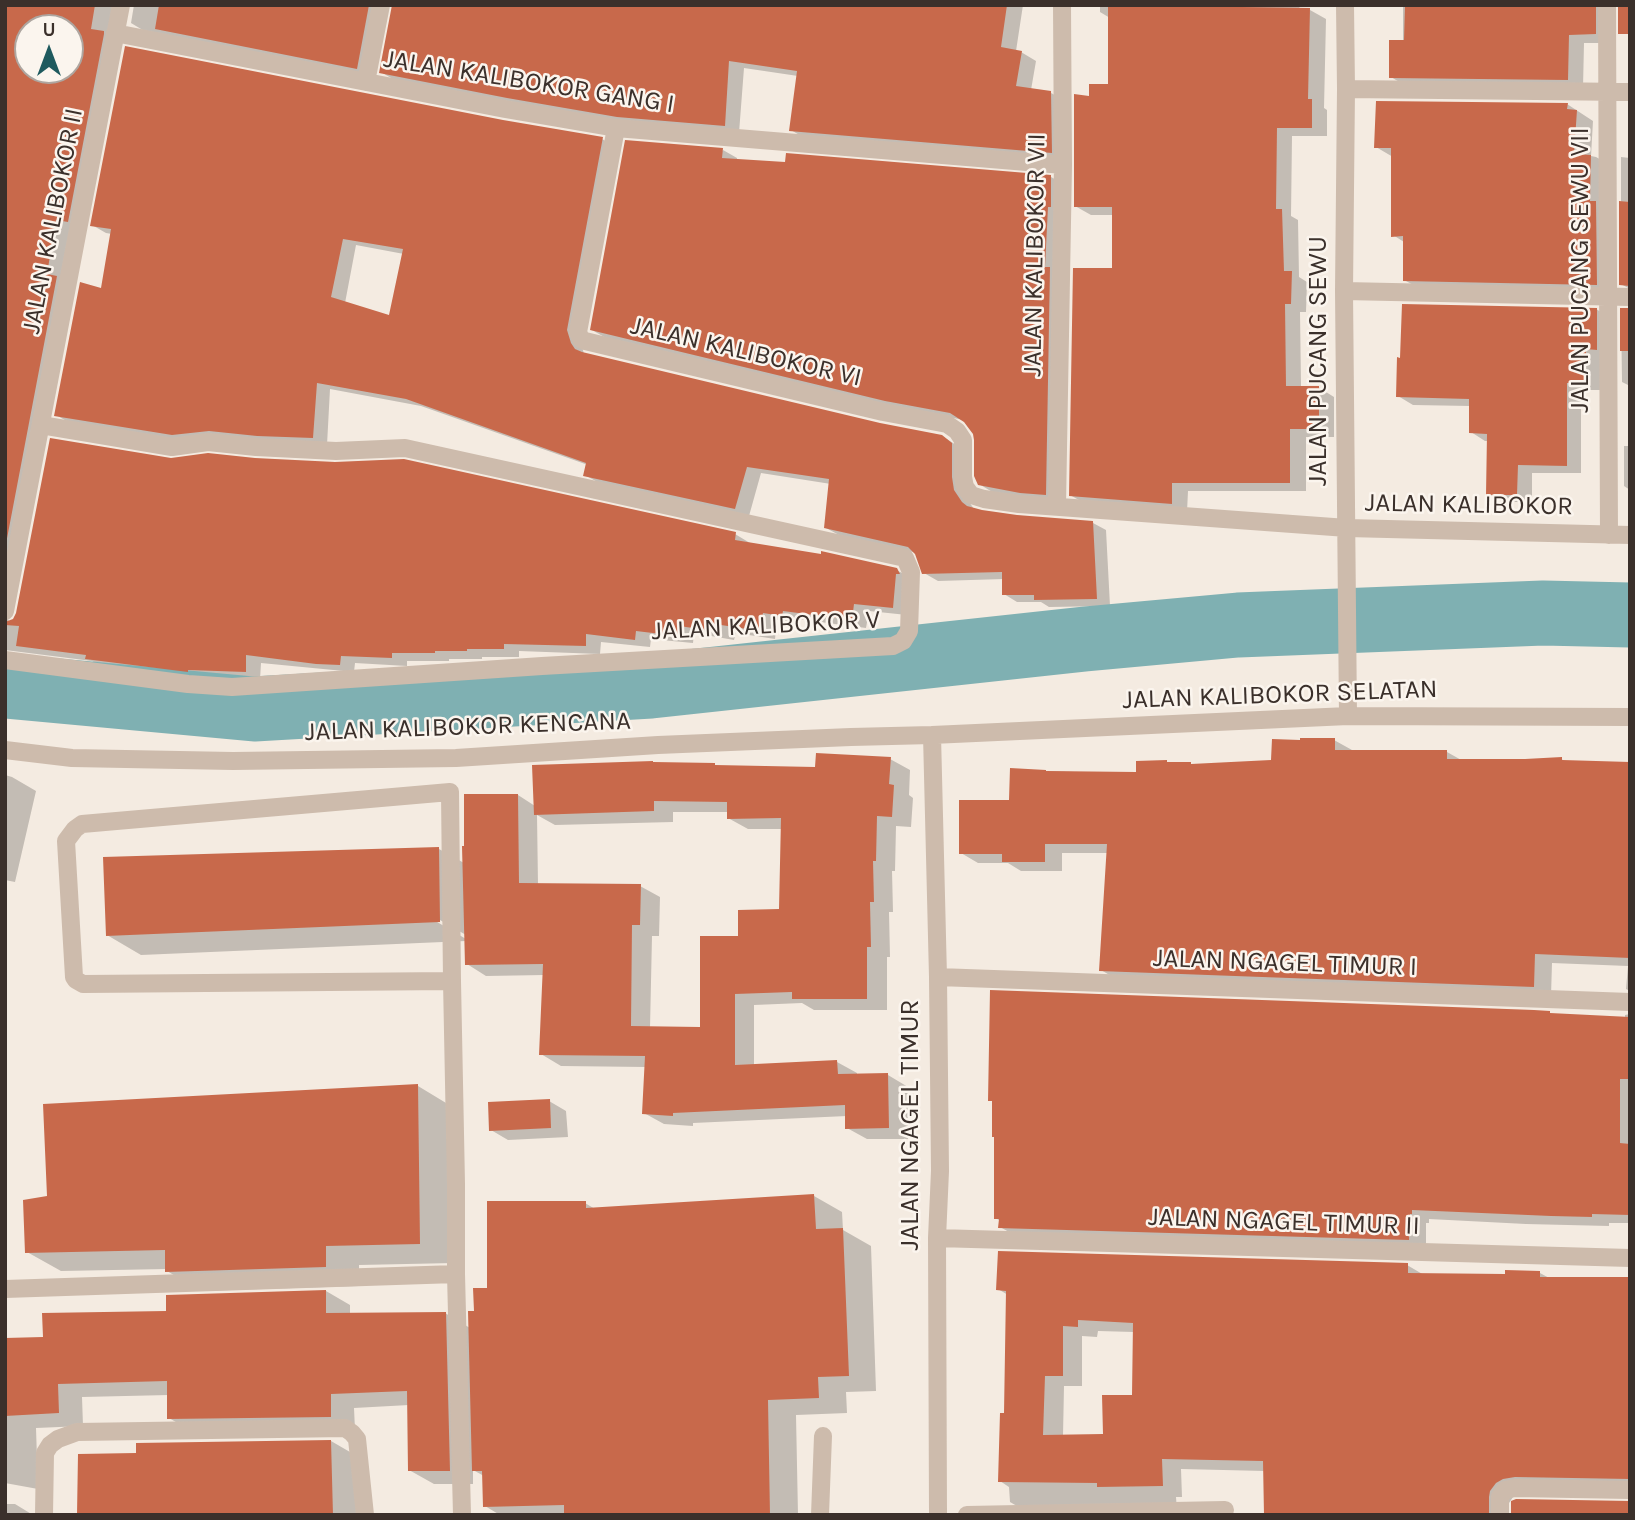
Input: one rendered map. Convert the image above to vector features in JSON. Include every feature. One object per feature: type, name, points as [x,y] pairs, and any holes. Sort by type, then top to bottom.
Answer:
[{"type":"street","name":"JALAN KALIBOKOR II","points":[[5,611],[121,5]]},
{"type":"street","points":[[366,82],[381,5]]},
{"type":"street","name":"JALAN KALIBOKOR VII","points":[[1057,506],[1063,165],[1062,5]]},
{"type":"street","name":"JALAN PUCANG SEWU","points":[[1345,5],[1344,291],[1348,716]]},
{"type":"street","name":"JALAN PUCANG SEWU VII","points":[[1608,5],[1609,535]]},
{"type":"street","name":"JALAN KALIBOKOR GANG I","points":[[115,33],[616,128],[1063,165]]},
{"type":"street","points":[[1346,89],[1630,92]]},
{"type":"street","name":"JALAN KALIBOKOR VI","points":[[616,128],[578,332],[581,339],[883,412],[947,424],[957,431],[963,440],[963,477],[965,487],[971,495],[1019,504],[1057,506]]},
{"type":"street","points":[[1344,291],[1630,297]]},
{"type":"street","name":"JALAN KALIBOKOR V","points":[[5,660],[188,684],[232,687],[893,646],[903,641],[909,631],[911,572],[905,558],[405,448],[336,451],[208,442],[172,446],[41,425]]},
{"type":"street","name":"JALAN KALIBOKOR","points":[[1057,506],[1347,528],[1630,535]]},
{"type":"street","name":"JALAN KALIBOKOR SELATAN","points":[[932,735],[1348,716],[1630,716]]},
{"type":"street","name":"JALAN KALIBOKOR KENCANA","points":[[5,750],[72,758],[456,758],[671,744],[932,735]]},
{"type":"street","name":"JALAN NGAGEL TIMUR","points":[[932,735],[940,1171],[937,1238],[938,1515]]},
{"type":"street","points":[[452,981],[83,984],[74,977],[66,841],[82,824],[450,792],[462,1515]]},
{"type":"street","name":"JALAN NGAGEL TIMUR I","points":[[938,977],[1630,1002]]},
{"type":"street","name":"JALAN NGAGEL TIMUR II","points":[[937,1238],[1630,1258]]},
{"type":"street","points":[[5,1289],[456,1275]]},
{"type":"street","points":[[44,1515],[46,1452],[58,1439],[77,1432],[345,1429],[357,1439],[365,1515]]},
{"type":"street","points":[[820,1515],[823,1436]]},
{"type":"street","points":[[1500,1515],[1500,1497],[1505,1490],[1515,1488],[1630,1490]]},
{"type":"street","points":[[967,1515],[1225,1510]]},
{"type":"building","points":[[5,5],[95,5],[91,29],[104,31],[68,222],[56,220],[47,274],[57,276],[5,549]]},
{"type":"building","points":[[159,5],[369,5],[357,69],[155,29]]},
{"type":"building","points":[[392,5],[1007,5],[1001,47],[1022,51],[1016,86],[1051,91],[1052,153],[789,131],[797,71],[729,61],[725,126],[617,117],[379,73]]},
{"type":"building","points":[[1108,5],[1310,8],[1308,99],[1312,99],[1312,128],[1277,128],[1276,209],[1282,209],[1284,271],[1292,271],[1291,304],[1285,304],[1286,386],[1319,386],[1319,429],[1290,429],[1290,483],[1172,483],[1172,504],[1069,496],[1073,268],[1112,268],[1112,207],[1074,207],[1074,94],[1089,96],[1089,84],[1108,84]]},
{"type":"building","points":[[1405,5],[1596,5],[1596,34],[1569,35],[1568,80],[1389,78],[1389,40],[1404,40]]},
{"type":"building","points":[[1618,5],[1630,5],[1630,34],[1618,34]]},
{"type":"building","points":[[125,46],[603,137],[567,330],[575,349],[880,423],[942,435],[952,443],[954,490],[967,506],[1017,515],[1093,521],[1097,599],[1034,600],[1034,595],[1002,595],[1002,572],[922,574],[915,554],[908,547],[824,528],[829,479],[747,467],[735,509],[583,476],[586,463],[406,399],[317,383],[313,438],[209,431],[172,435],[54,416],[80,282],[101,288],[111,229],[90,226]],"holes":[[[343,239],[403,249],[389,315],[331,297]]]},
{"type":"building","points":[[1376,101],[1568,103],[1567,109],[1577,110],[1574,154],[1591,155],[1590,201],[1596,201],[1597,285],[1403,281],[1403,236],[1391,237],[1391,148],[1374,148]]},
{"type":"building","points":[[625,140],[723,148],[722,158],[785,162],[786,153],[1051,175],[1045,267],[1050,267],[1046,495],[978,485],[974,476],[973,434],[964,422],[950,413],[885,401],[590,330]]},
{"type":"building","points":[[1619,201],[1630,202],[1630,286],[1619,285]]},
{"type":"building","points":[[1402,304],[1597,308],[1597,350],[1586,349],[1586,383],[1567,383],[1567,466],[1518,465],[1517,495],[1486,495],[1487,434],[1469,433],[1469,399],[1396,397]]},
{"type":"building","points":[[1620,308],[1630,308],[1630,351],[1620,351]]},
{"type":"building","points":[[50,438],[171,458],[208,453],[335,462],[404,459],[736,532],[735,540],[821,554],[821,551],[897,568],[900,574],[896,574],[893,608],[854,604],[852,620],[783,611],[782,616],[763,613],[760,631],[721,625],[720,632],[679,626],[678,636],[636,631],[635,640],[586,634],[586,646],[504,644],[504,649],[392,653],[392,658],[341,656],[340,665],[246,655],[246,672],[188,672],[85,659],[86,655],[16,646],[19,626],[5,625],[16,613]]},
{"type":"building","points":[[1335,738],[1335,750],[1447,750],[1447,759],[1562,757],[1562,760],[1630,762],[1630,958],[1535,954],[1534,987],[1099,971],[1107,844],[1045,844],[1045,862],[1002,862],[1002,854],[959,854],[959,800],[1009,800],[1010,768],[1136,772],[1136,761],[1167,760],[1191,764],[1271,760],[1272,739]]},
{"type":"building","points":[[816,753],[891,757],[889,784],[894,785],[892,817],[877,816],[876,861],[873,861],[874,902],[870,902],[871,947],[867,947],[867,999],[792,999],[792,992],[735,994],[735,1065],[837,1060],[838,1074],[888,1073],[889,1128],[845,1129],[845,1105],[673,1113],[673,1116],[642,1114],[645,1056],[539,1055],[543,964],[465,965],[462,846],[464,794],[518,794],[519,883],[641,884],[640,925],[632,925],[631,1026],[700,1027],[700,936],[738,936],[738,910],[779,909],[781,818],[727,819],[727,802],[654,801],[654,811],[534,815],[532,765],[653,761],[815,767]]},
{"type":"building","points":[[439,847],[440,922],[106,936],[103,857]]},
{"type":"building","points":[[990,990],[1534,1010],[1630,1017],[1630,1079],[1620,1079],[1620,1143],[1630,1144],[1630,1215],[1592,1214],[1592,1217],[1412,1210],[1409,1240],[998,1228],[999,1219],[994,1219],[992,1101],[988,1101]]},
{"type":"building","points":[[418,1084],[420,1244],[326,1246],[326,1267],[165,1272],[165,1250],[25,1253],[23,1200],[47,1196],[43,1104]]},
{"type":"building","points":[[550,1099],[551,1128],[489,1131],[488,1102]]},
{"type":"building","points":[[814,1194],[816,1229],[843,1228],[849,1376],[818,1377],[819,1398],[768,1400],[770,1515],[564,1515],[564,1505],[483,1507],[482,1471],[472,1471],[468,1311],[474,1311],[473,1288],[487,1288],[487,1201],[586,1201],[586,1208]]},
{"type":"building","points":[[998,1251],[1408,1263],[1408,1273],[1505,1274],[1505,1270],[1540,1271],[1540,1277],[1630,1277],[1630,1479],[1503,1479],[1490,1491],[1489,1515],[1264,1515],[1263,1461],[1162,1459],[1163,1486],[1097,1487],[1097,1483],[998,1482],[1000,1413],[1004,1413],[1006,1291],[996,1290]],"holes":[[[1078,1320],[1133,1323],[1132,1395],[1102,1395],[1103,1434],[1043,1435],[1045,1376],[1063,1376],[1063,1326],[1078,1327]]]},
{"type":"building","points":[[326,1290],[326,1313],[446,1312],[450,1471],[408,1471],[407,1391],[331,1394],[331,1417],[167,1419],[167,1381],[58,1384],[59,1413],[5,1416],[5,1338],[43,1337],[42,1313],[166,1311],[166,1295]]},
{"type":"building","points":[[331,1440],[333,1515],[77,1515],[78,1454],[136,1453],[136,1443]]},
{"type":"building","points":[[1511,1501],[1630,1501],[1630,1515],[1511,1515]]},
{"type":"waterway","points":[[5,686],[254,709],[651,686],[1238,625],[1543,613],[1630,615]]}]
